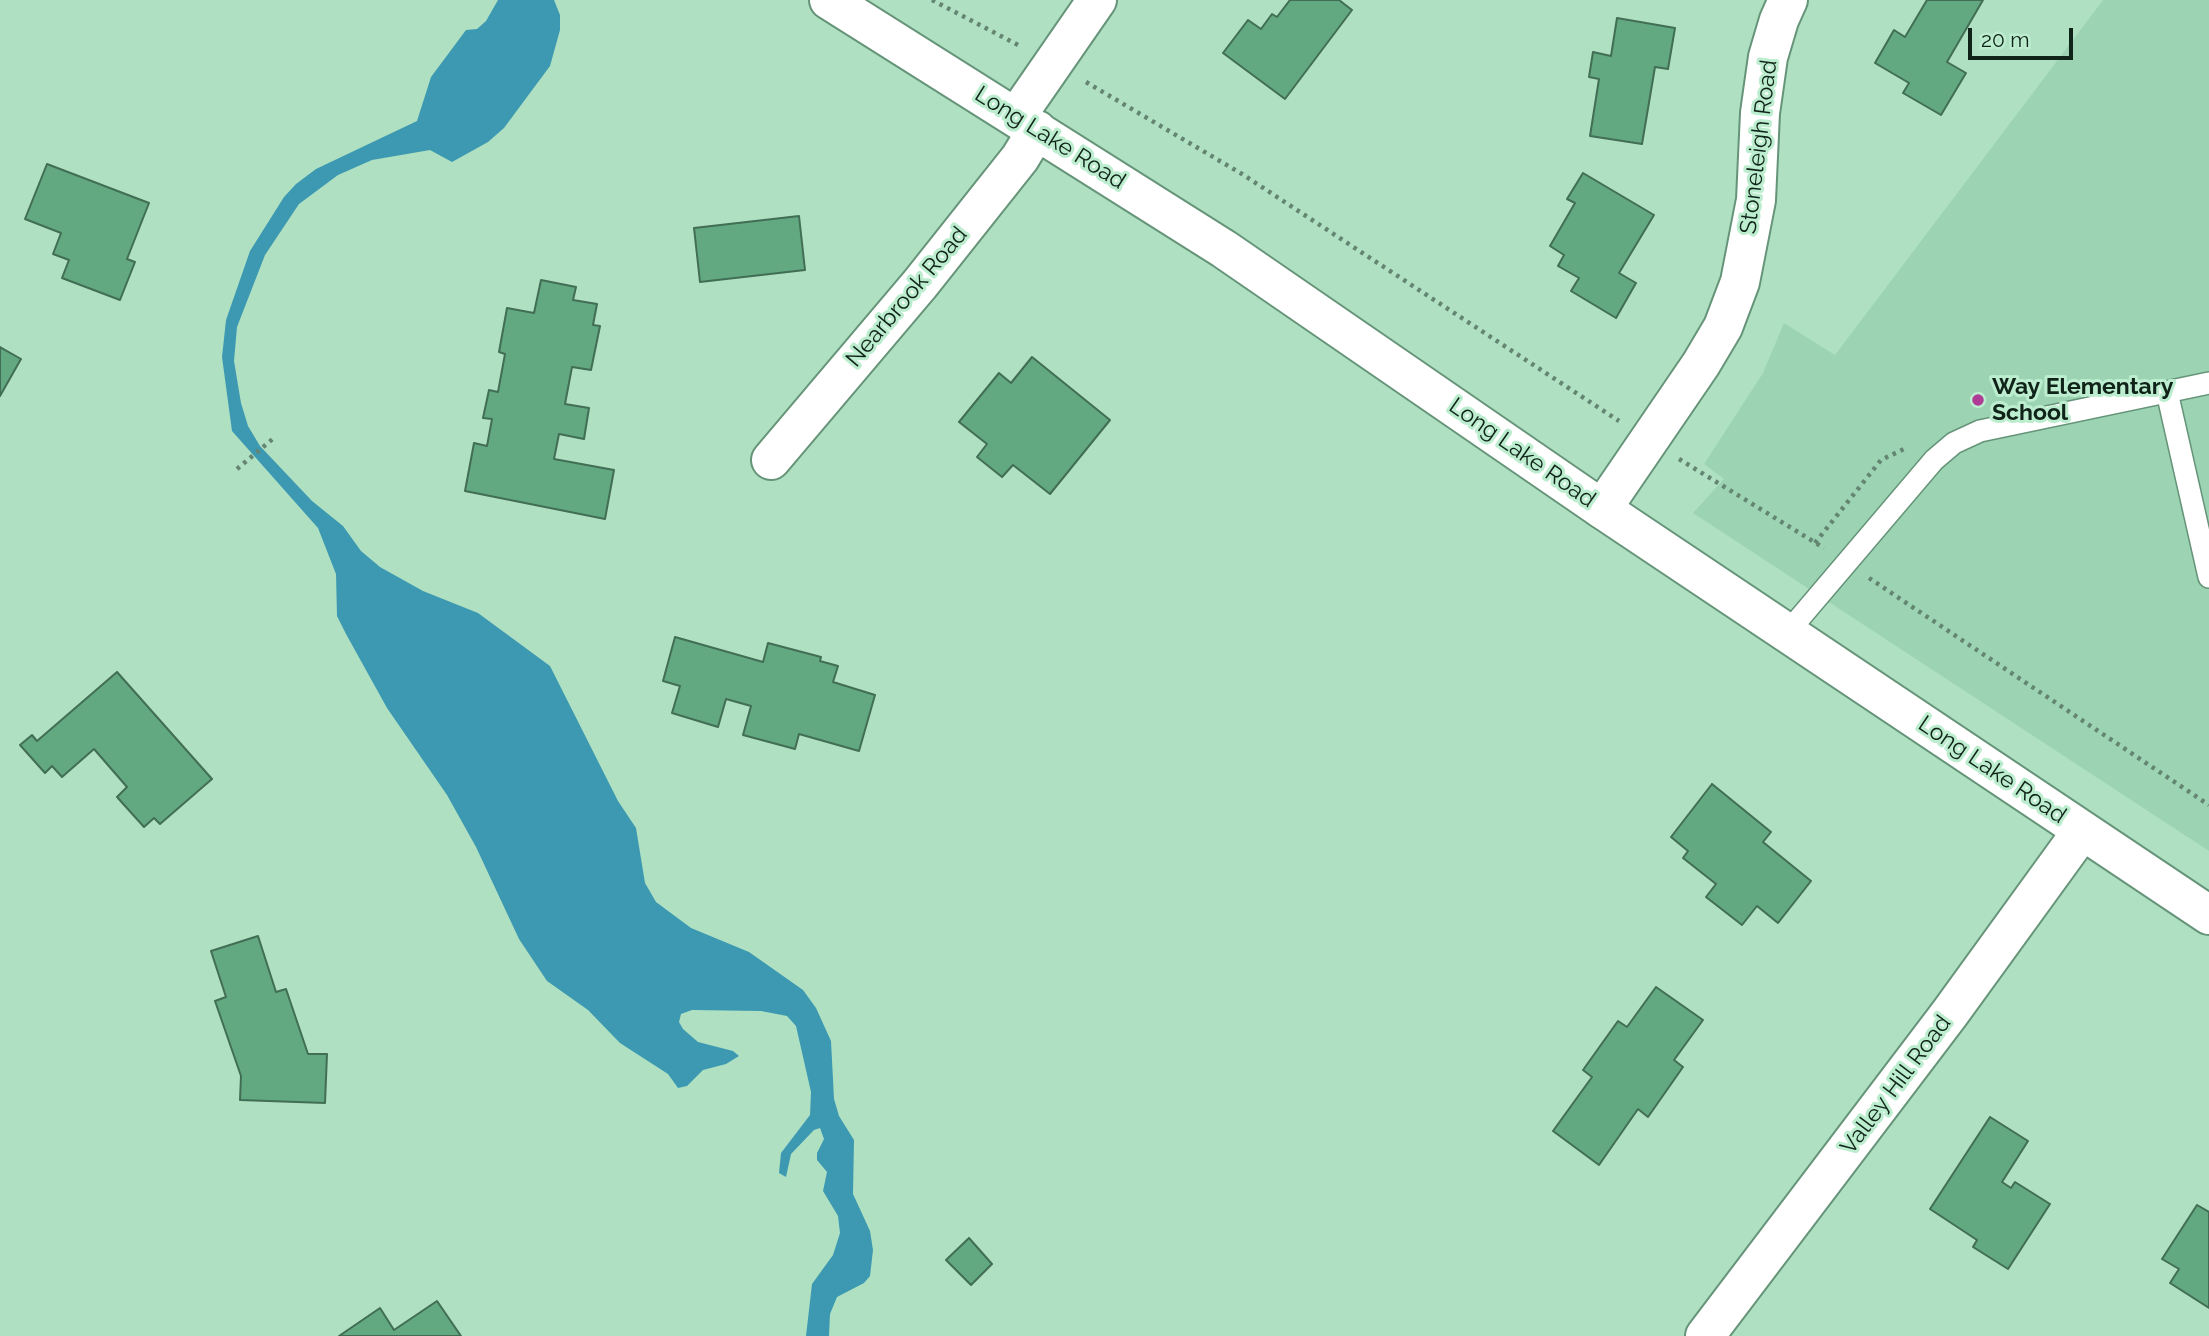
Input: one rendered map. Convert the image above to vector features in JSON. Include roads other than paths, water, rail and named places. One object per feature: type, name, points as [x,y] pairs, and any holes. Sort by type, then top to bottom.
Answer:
[{"type":"street","name":"Long Lake Road","points":[[829,0],[1245,263],[1602,509],[2209,915]]},
{"type":"street","name":"Nearbrook Road","points":[[771,460],[920,284],[1020,158],[1027,123],[1097,0]]},
{"type":"street","name":"Stoneleigh Road","points":[[1602,509],[1701,365],[1723,327],[1740,282],[1756,200],[1760,113],[1768,57],[1788,0]]},
{"type":"street","name":"Valley Hill Road","points":[[1705,1336],[1950,1013],[2082,831]]},
{"type":"lane","points":[[1787,633],[1934,460],[1954,443],[1980,431],[2209,383]]},
{"type":"lane","points":[[2167,392],[2209,577]]},
{"type":"water","points":[[498,0],[554,0],[560,15],[560,30],[550,66],[504,128],[488,142],[452,162],[430,150],[372,160],[338,175],[299,204],[265,255],[237,327],[234,361],[241,403],[248,426],[260,446],[312,501],[343,526],[361,551],[380,567],[423,591],[478,613],[550,666],[618,801],[636,828],[645,883],[656,902],[691,928],[749,952],[803,990],[816,1008],[831,1041],[834,1099],[839,1116],[854,1140],[853,1194],[870,1231],[873,1250],[870,1276],[864,1283],[837,1297],[830,1314],[829,1336],[806,1336],[812,1284],[833,1255],[840,1233],[838,1216],[823,1191],[827,1172],[817,1160],[817,1153],[824,1139],[820,1128],[814,1130],[791,1154],[786,1177],[779,1173],[781,1153],[810,1115],[811,1092],[796,1026],[787,1016],[761,1011],[692,1010],[681,1014],[679,1022],[683,1029],[698,1042],[733,1051],[739,1056],[726,1064],[703,1070],[687,1086],[678,1088],[668,1074],[620,1043],[588,1010],[547,981],[519,939],[476,847],[447,795],[387,708],[346,634],[337,616],[336,574],[318,528],[232,431],[222,357],[226,320],[250,251],[284,197],[296,184],[316,169],[417,121],[431,77],[466,30],[477,29],[486,21]]},
{"type":"place","name":"Way Elementary School","points":[[1978,400]]}]
